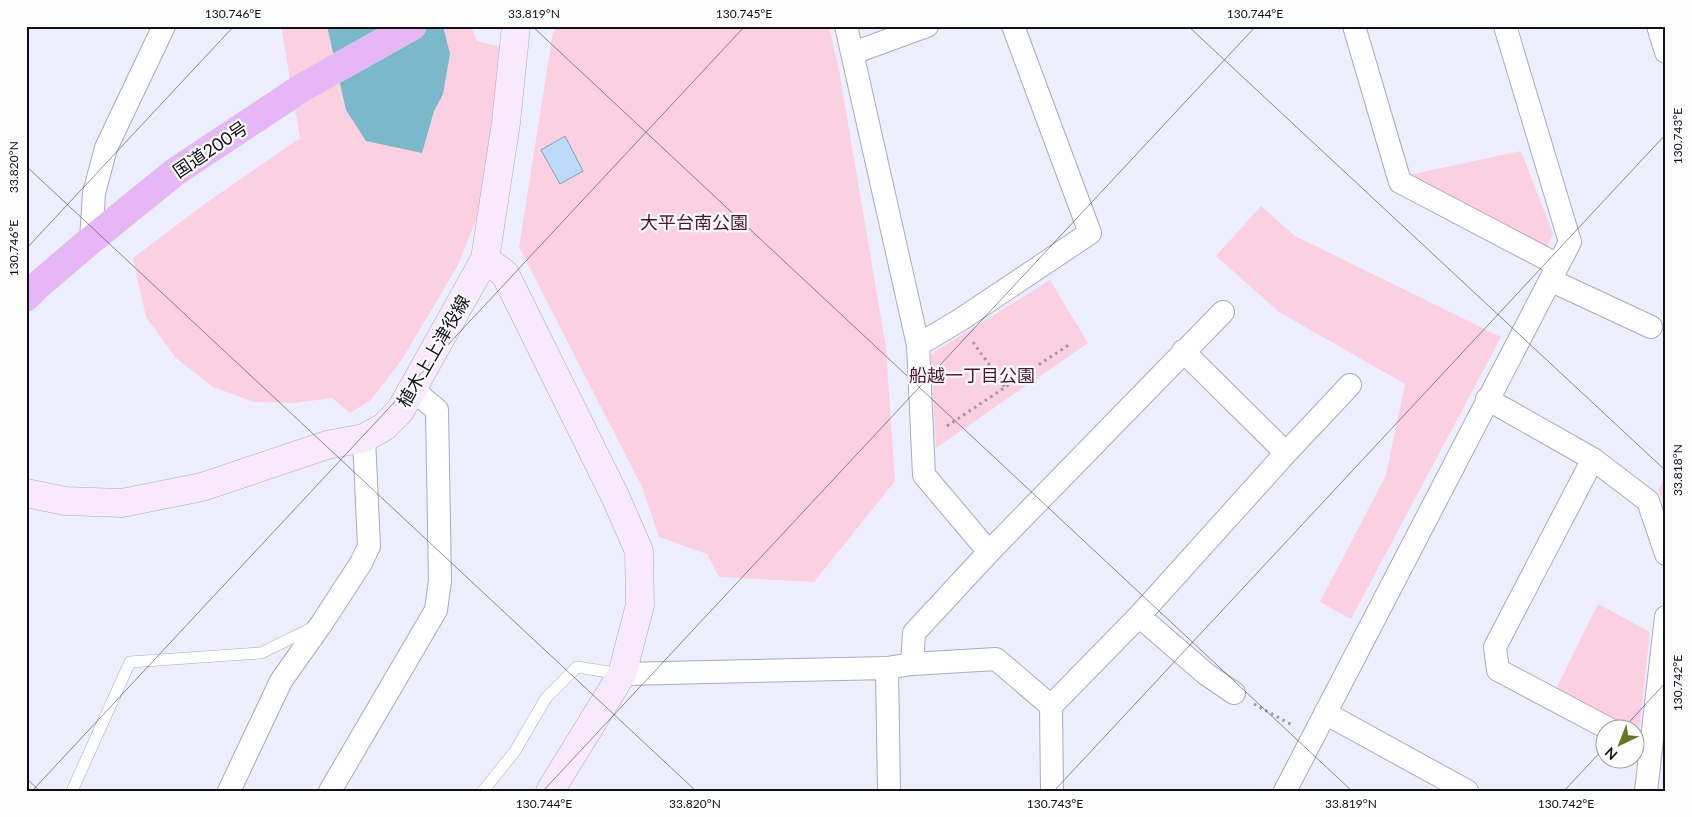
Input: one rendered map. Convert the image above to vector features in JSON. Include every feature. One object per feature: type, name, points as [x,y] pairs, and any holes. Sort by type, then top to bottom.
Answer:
[{"type":"highway","name":"国道200号","points":[[26,297],[91,240],[175,172],[302,87],[412,26]]},
{"type":"main road","name":"植木上上津役線","points":[[26,493],[65,501],[122,502],[202,487],[327,445],[364,438],[384,428],[400,411],[486,259],[506,123],[516,26]]},
{"type":"main road","points":[[486,259],[505,274],[616,496],[639,551],[640,605],[622,674],[550,791]]},
{"type":"street","points":[[91,240],[94,193],[106,148],[164,26]]},
{"type":"street","points":[[846,26],[918,345],[924,475],[989,552]]},
{"type":"street","points":[[853,53],[927,26]]},
{"type":"street","points":[[918,345],[960,320],[1090,233],[1013,26]]},
{"type":"street","points":[[1354,26],[1400,182],[1651,327]]},
{"type":"street","points":[[1285,791],[1570,242],[1505,26]]},
{"type":"street","points":[[1658,26],[1666,52]]},
{"type":"street","points":[[912,664],[914,633],[989,552],[1223,312]]},
{"type":"street","points":[[1184,351],[1286,453]]},
{"type":"street","points":[[1052,791],[1051,706],[1139,616],[1350,385]]},
{"type":"street","points":[[330,791],[436,610],[440,581],[437,410],[412,389]]},
{"type":"street","points":[[1487,399],[1593,459],[1648,501],[1666,554]]},
{"type":"street","points":[[229,791],[281,681],[322,623],[370,546],[364,438]]},
{"type":"street","points":[[1593,459],[1495,647],[1498,670],[1594,721]]},
{"type":"street","points":[[1139,616],[1206,674],[1234,693]]},
{"type":"street","points":[[1644,735],[1666,617]]},
{"type":"street","points":[[622,674],[887,668],[912,664],[996,658],[1051,706]]},
{"type":"street","points":[[887,668],[889,791]]},
{"type":"street","points":[[1325,713],[1467,791]]},
{"type":"street","points":[[1644,768],[1646,791]]},
{"type":"lane","points":[[72,791],[130,662],[261,653],[322,623]]},
{"type":"lane","points":[[483,791],[515,751],[546,698],[577,667],[622,674]]},
{"type":"path","points":[[922,443],[1070,344]]},
{"type":"path","points":[[975,345],[1005,387]]},
{"type":"path","points":[[1234,693],[1312,737]]},
{"type":"green space","points":[[281,26],[471,26],[477,41],[502,47],[498,93],[478,215],[458,265],[401,361],[371,400],[350,413],[332,398],[295,403],[254,402],[213,387],[176,358],[146,317],[133,258],[206,203],[300,138]]},
{"type":"green space","name":"大平台南公園","points":[[559,26],[829,26],[839,70],[886,348],[895,481],[814,582],[719,577],[707,554],[659,537],[642,487],[519,247],[553,32]]},
{"type":"green space","points":[[1521,151],[1553,234],[1547,247],[1409,175]]},
{"type":"green space","points":[[1261,206],[1295,236],[1501,337],[1351,619],[1320,602],[1386,475],[1405,384],[1279,312],[1216,256]]},
{"type":"green space","name":"船越一丁目公園","points":[[1050,280],[1088,343],[936,448],[931,354]]},
{"type":"green space","points":[[1666,477],[1666,511],[1658,489]]},
{"type":"green space","points":[[1598,604],[1650,632],[1640,720],[1617,720],[1556,689]]},
{"type":"water","points":[[327,26],[443,26],[450,54],[443,94],[434,111],[422,153],[366,141],[346,110]]},
{"type":"building","points":[[565,136],[583,171],[560,184],[541,150]]}]
